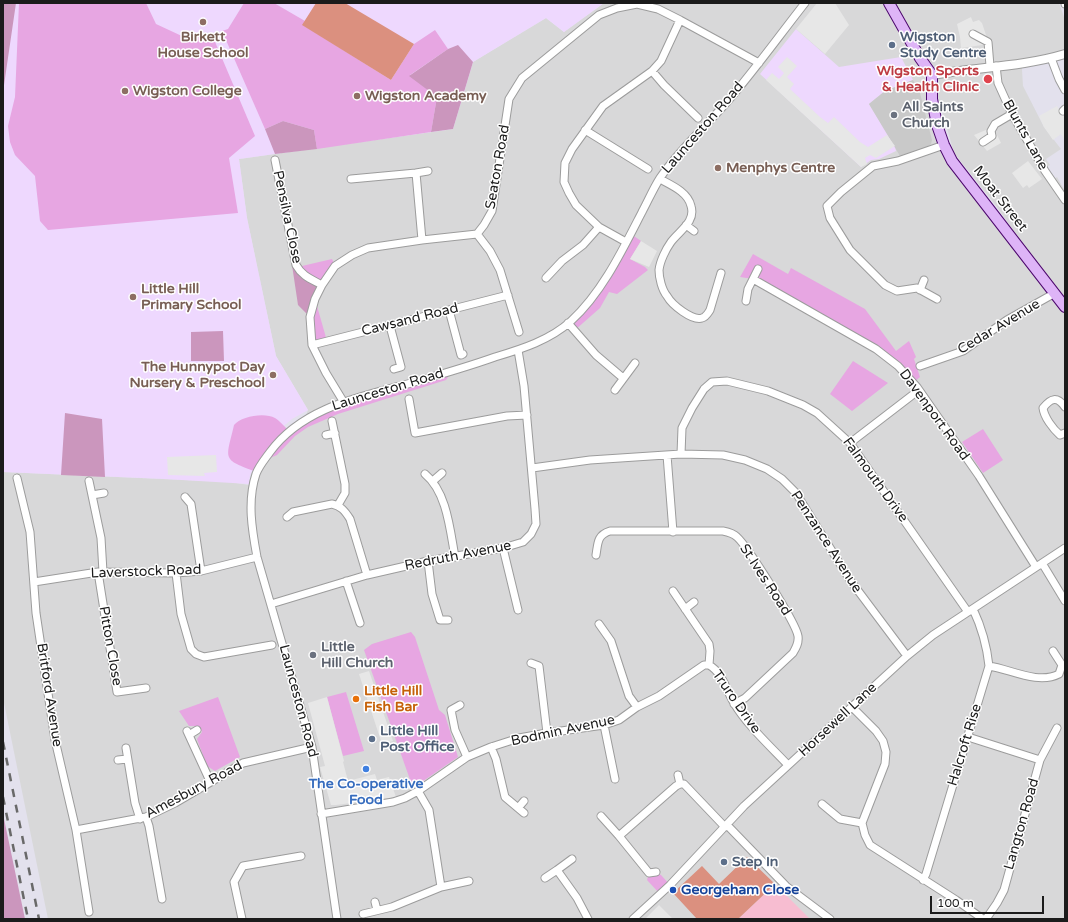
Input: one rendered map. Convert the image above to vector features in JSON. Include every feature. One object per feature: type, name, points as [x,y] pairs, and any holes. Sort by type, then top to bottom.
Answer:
[{"type":"main road","points":[[889,3],[920,58],[932,75]]},
{"type":"main road","name":"Moat Street","points":[[932,75],[932,99],[937,125],[944,145],[952,161],[1065,307]]},
{"type":"street","name":"Launceston Road","points":[[337,919],[312,747],[257,557],[252,531],[250,511],[257,472],[276,444],[289,431],[304,420],[343,401],[452,371],[518,350],[548,338],[568,323],[583,309],[602,283],[660,179],[674,160],[728,101],[805,3]]},
{"type":"street","name":"Seaton Road","points":[[477,234],[492,211],[509,99],[522,78],[600,15],[617,8],[637,4],[658,9],[759,63]]},
{"type":"street","points":[[626,242],[599,227],[576,205],[564,182],[564,163],[585,130],[603,106],[652,70],[660,61],[680,20]]},
{"type":"street","name":"Blunts Lane","points":[[973,34],[988,42],[998,83],[1012,114],[1045,171],[1065,200]]},
{"type":"street","points":[[932,75],[993,66],[1022,64],[1065,54]]},
{"type":"street","points":[[1051,58],[1065,90]]},
{"type":"street","points":[[652,70],[664,85],[698,118]]},
{"type":"street","points":[[983,142],[992,136],[991,131],[995,124],[1012,114]]},
{"type":"street","points":[[585,130],[648,169]]},
{"type":"street","points":[[937,299],[917,288],[898,291],[885,286],[850,250],[830,218],[827,206],[841,192],[873,166],[898,161],[944,145]]},
{"type":"street","name":"Pensilva Close","points":[[275,159],[296,265],[300,272],[322,285]]},
{"type":"street","points":[[351,179],[428,171]]},
{"type":"street","points":[[416,173],[422,240]]},
{"type":"street","points":[[660,179],[675,187],[689,200],[692,207],[690,220],[672,241],[661,263],[660,270],[662,286],[667,296],[674,304],[692,318],[702,318],[707,315],[710,310],[721,273]]},
{"type":"street","points":[[686,225],[694,231]]},
{"type":"street","points":[[546,278],[562,261],[583,245],[599,227]]},
{"type":"street","points":[[343,401],[326,373],[312,345],[310,317],[315,300],[322,285],[335,266],[352,255],[368,248],[477,234],[490,251],[500,270],[519,332]]},
{"type":"street","points":[[746,301],[748,289],[758,269]]},
{"type":"street","name":"Davenport Road","points":[[753,279],[876,349],[898,366],[919,390],[1065,601]]},
{"type":"street","points":[[920,290],[924,280]]},
{"type":"street","name":"Cedar Avenue","points":[[920,366],[963,351],[1007,320],[1055,293]]},
{"type":"street","name":"Cawsand Road","points":[[312,345],[508,295]]},
{"type":"street","points":[[449,310],[460,356]]},
{"type":"street","points":[[568,323],[596,355],[623,378]]},
{"type":"street","points":[[390,326],[401,367],[394,369]]},
{"type":"street","name":"Redruth Avenue","points":[[271,604],[367,575],[428,561],[503,548],[523,542],[531,534],[536,524],[524,386],[518,350]]},
{"type":"street","points":[[615,390],[635,363]]},
{"type":"street","name":"Falmouth Drive","points":[[681,454],[682,428],[704,389],[712,382],[722,381],[768,391],[803,405],[818,413],[850,443],[970,610]]},
{"type":"street","points":[[850,443],[919,390]]},
{"type":"street","points":[[409,399],[415,437],[506,416],[527,415]]},
{"type":"street","points":[[1065,406],[1061,401],[1053,399],[1043,408],[1043,414],[1056,432],[1060,435],[1065,433]]},
{"type":"street","points":[[332,421],[345,484],[345,493],[338,505]]},
{"type":"street","points":[[326,435],[335,433]]},
{"type":"street","name":"Penzance Avenue","points":[[532,468],[590,460],[681,454],[723,455],[745,460],[767,469],[782,479],[796,493],[850,580],[907,656]]},
{"type":"street","points":[[667,455],[673,532]]},
{"type":"street","points":[[434,480],[442,473]]},
{"type":"street","points":[[425,474],[434,480],[442,498],[455,557]]},
{"type":"street","name":"Britford Avenue","points":[[17,478],[30,532],[36,613],[55,740],[76,830],[89,912]]},
{"type":"street","points":[[89,481],[101,538],[101,572]]},
{"type":"street","points":[[92,495],[104,493]]},
{"type":"street","points":[[185,497],[194,502],[201,571]]},
{"type":"street","points":[[287,517],[293,512],[332,504],[338,505],[345,511],[350,519],[367,575]]},
{"type":"street","name":"St Ives Road","points":[[596,555],[599,539],[603,533],[610,531],[723,531],[736,536],[746,547],[796,628],[798,644],[793,654],[745,698],[734,704]]},
{"type":"street","points":[[503,548],[518,610]]},
{"type":"street","name":"Horsewell Lane","points":[[633,919],[670,885],[744,806],[907,656],[933,635],[1065,548]]},
{"type":"street","name":"Laverstock Road","points":[[34,582],[101,572],[176,573],[201,571],[257,557]]},
{"type":"street","points":[[428,561],[432,594],[440,620],[448,620]]},
{"type":"street","name":"Pitton Close","points":[[101,572],[117,692],[146,688]]},
{"type":"street","points":[[176,573],[181,614],[191,649],[196,654],[204,657],[272,644]]},
{"type":"street","points":[[346,581],[360,623]]},
{"type":"street","name":"Truro Drive","points":[[674,591],[709,644],[709,665],[720,674],[734,704],[756,733],[788,765]]},
{"type":"street","points":[[685,609],[694,602]]},
{"type":"street","name":"Halcroft Rise","points":[[923,880],[989,666],[988,654],[977,618],[970,610]]},
{"type":"street","points":[[599,624],[611,641],[629,696],[637,707]]},
{"type":"street","points":[[989,666],[1033,677],[1047,678],[1063,671],[1062,665],[1054,651]]},
{"type":"street","points":[[531,663],[541,665],[547,733]]},
{"type":"street","name":"Bodmin Avenue","points":[[321,814],[393,802],[405,798],[418,791],[467,757],[491,747],[520,738],[604,725],[619,720],[637,707],[659,696],[704,665],[709,665]]},
{"type":"street","points":[[460,705],[449,709],[455,730],[467,757]]},
{"type":"street","points":[[852,707],[876,731],[883,741],[886,752],[885,764],[862,823],[865,836],[870,845],[983,919]]},
{"type":"street","points":[[604,725],[615,779]]},
{"type":"street","name":"Langton Road","points":[[986,919],[1004,890],[1040,760],[1057,728]]},
{"type":"street","points":[[197,730],[188,733],[210,782]]},
{"type":"street","points":[[968,737],[1040,760]]},
{"type":"street","name":"Amesbury Road","points":[[76,830],[143,818],[175,803],[243,763],[312,747]]},
{"type":"street","points":[[491,747],[496,759],[505,797],[521,810],[524,801]]},
{"type":"street","points":[[126,748],[135,803],[149,826],[162,899]]},
{"type":"street","points":[[118,760],[127,759]]},
{"type":"street","points":[[678,775],[680,784]]},
{"type":"street","points":[[619,836],[676,786],[684,784],[786,886],[830,919]]},
{"type":"street","points":[[418,791],[429,810],[440,887]]},
{"type":"street","points":[[822,804],[840,819],[862,823]]},
{"type":"street","points":[[601,816],[650,875]]},
{"type":"street","points":[[242,919],[234,882],[243,866],[301,856]]},
{"type":"street","points":[[545,878],[572,859]]},
{"type":"street","points":[[557,870],[577,898],[588,919]]},
{"type":"street","points":[[363,914],[392,907],[440,887],[469,881]]},
{"type":"street","points":[[375,902],[377,910]]},
{"type":"shaded area","points":[[3,3],[604,3],[564,32],[546,18],[473,62],[453,129],[239,159],[247,218],[276,356],[308,410],[292,419],[279,430],[265,449],[250,475],[249,484],[3,472]]},
{"type":"shaded area","points":[[3,3],[16,3],[3,92]]},
{"type":"shaded area","name":"Wigston College","points":[[19,3],[146,3],[156,24],[184,37],[213,37],[255,136],[229,158],[238,213],[48,230],[40,221],[35,176],[15,155],[10,142],[8,126],[15,97]]},
{"type":"shaded area","points":[[244,3],[274,3],[305,21],[303,25],[391,80],[414,44],[435,30],[448,49],[410,75],[437,97],[431,132],[317,149],[314,130],[283,121],[265,129],[222,31],[228,29]]},
{"type":"shaded area","points":[[316,3],[345,3],[414,44],[391,80],[302,25]]},
{"type":"shaded area","points":[[604,3],[1059,3],[1065,20],[1065,48],[1051,58],[1022,64],[1022,70],[1023,86],[1044,127],[1061,149],[1046,159],[1050,165],[1046,167],[1054,179],[1057,177],[1065,191],[1065,302],[997,207],[954,153],[932,75],[920,59],[944,145],[1065,307],[1065,919],[48,919],[3,698],[3,472],[231,482],[254,486],[265,460],[304,420],[308,410],[276,356],[247,218],[239,159],[453,129],[473,62],[546,18],[564,32]]},
{"type":"shaded area","points":[[817,3],[835,3],[849,25],[825,54],[796,29]]},
{"type":"shaded area","points":[[971,17],[973,22],[979,20],[982,23],[989,44],[961,48],[957,24]]},
{"type":"shaded area","points":[[796,29],[839,67],[901,57],[913,80],[885,91],[869,104],[895,146],[896,151],[879,159],[871,160],[861,167],[760,74]]},
{"type":"shaded area","points":[[458,45],[473,62],[453,129],[431,132],[437,97],[409,76],[448,49]]},
{"type":"shaded area","points":[[787,57],[797,66],[787,77],[794,84],[790,89],[820,117],[828,123],[834,117],[860,142],[868,147],[887,135],[895,146],[876,158],[870,155],[865,158],[867,164],[861,167],[766,80],[772,73],[779,79],[784,73],[778,67]]},
{"type":"shaded area","points":[[913,80],[920,93],[932,140],[931,144],[927,147],[900,156],[869,104],[885,91]]},
{"type":"shaded area","points":[[1057,106],[1063,116],[1065,115],[1065,141],[1061,134],[1053,140],[1044,127],[1039,116]]},
{"type":"shaded area","points":[[283,121],[314,130],[317,149],[275,154],[265,129]]},
{"type":"shaded area","points":[[993,127],[1001,143],[987,151],[974,135]]},
{"type":"shaded area","points":[[1028,161],[1042,179],[1029,188],[1027,185],[1023,188],[1012,173]]},
{"type":"shaded area","points":[[631,234],[641,241],[630,259],[648,270],[617,294],[609,292],[600,308],[575,330],[568,323],[583,309]]},
{"type":"shaded area","points":[[641,241],[657,251],[649,267],[630,259]]},
{"type":"shaded area","points":[[753,254],[788,274],[791,268],[865,309],[896,351],[909,341],[916,357],[914,359],[920,377],[913,383],[898,366],[753,279],[740,277]]},
{"type":"shaded area","points":[[332,259],[335,266],[322,285],[296,265],[302,266]]},
{"type":"shaded area","points":[[292,265],[296,265],[322,285],[310,317],[298,305]]},
{"type":"shaded area","points":[[315,299],[327,341],[312,345]]},
{"type":"shaded area","points":[[223,331],[224,361],[191,361],[191,332]]},
{"type":"shaded area","points":[[853,361],[888,383],[852,411],[830,394]]},
{"type":"shaded area","points":[[452,371],[446,380],[338,414],[308,427],[295,436],[277,455],[265,460],[257,472],[237,464],[229,457],[229,445],[234,425],[247,417],[259,415],[271,416],[279,421],[289,431],[325,409]]},
{"type":"shaded area","points":[[65,413],[102,419],[105,477],[61,475]]},
{"type":"shaded area","points":[[983,429],[1003,460],[983,473],[962,442]]},
{"type":"shaded area","points":[[216,455],[217,472],[204,473],[205,476],[168,475],[167,457]]},
{"type":"shaded area","points":[[411,632],[415,637],[439,710],[445,715],[458,757],[413,788],[364,650],[372,644]]},
{"type":"shaded area","points":[[369,671],[393,741],[382,744],[359,674]]},
{"type":"shaded area","points":[[346,692],[364,751],[343,756],[327,697]]},
{"type":"shaded area","points":[[218,697],[240,757],[215,771],[207,766],[197,739],[202,732],[199,726],[189,726],[179,711]]},
{"type":"shaded area","points":[[327,697],[348,781],[375,774],[377,780],[389,777],[396,797],[331,805],[320,767],[325,766],[308,703]]},
{"type":"shaded area","points":[[3,814],[25,919],[3,919]]},
{"type":"shaded area","points":[[747,857],[775,884],[738,919],[697,919],[673,893],[702,866],[719,884]]},
{"type":"shaded area","points":[[656,872],[661,875],[670,885],[660,894],[647,880],[649,873]]},
{"type":"shaded area","points":[[775,884],[810,919],[738,919]]},
{"type":"shaded area","points":[[659,905],[673,919],[645,919]]},
{"type":"railway","points":[[3,742],[39,919]]},
{"type":"railway","points":[[3,797],[28,919]]},
{"type":"place","name":"Birkett House School","points":[[203,22]]},
{"type":"place","name":"Wigston Study Centre","points":[[892,45]]},
{"type":"place","name":"Wigston Sports & Health Clinic","points":[[988,79]]},
{"type":"place","name":"Wigston College","points":[[125,91]]},
{"type":"place","name":"Wigston Academy","points":[[357,96]]},
{"type":"place","name":"All Saints Church","points":[[894,115]]},
{"type":"place","name":"Menphys Centre","points":[[718,168]]},
{"type":"place","name":"Little Hill Primary School","points":[[133,297]]},
{"type":"place","name":"The Hunnypot Day Nursery & Preschool","points":[[273,375]]},
{"type":"place","name":"Little Hill Church","points":[[313,655]]},
{"type":"place","name":"Little Hill Fish Bar","points":[[356,699]]},
{"type":"place","name":"Little Hill Post Office","points":[[372,739]]},
{"type":"place","name":"The Co-operative Food","points":[[366,769]]},
{"type":"place","name":"Step In","points":[[724,862]]},
{"type":"place","name":"Georgeham Close","points":[[673,890]]}]
